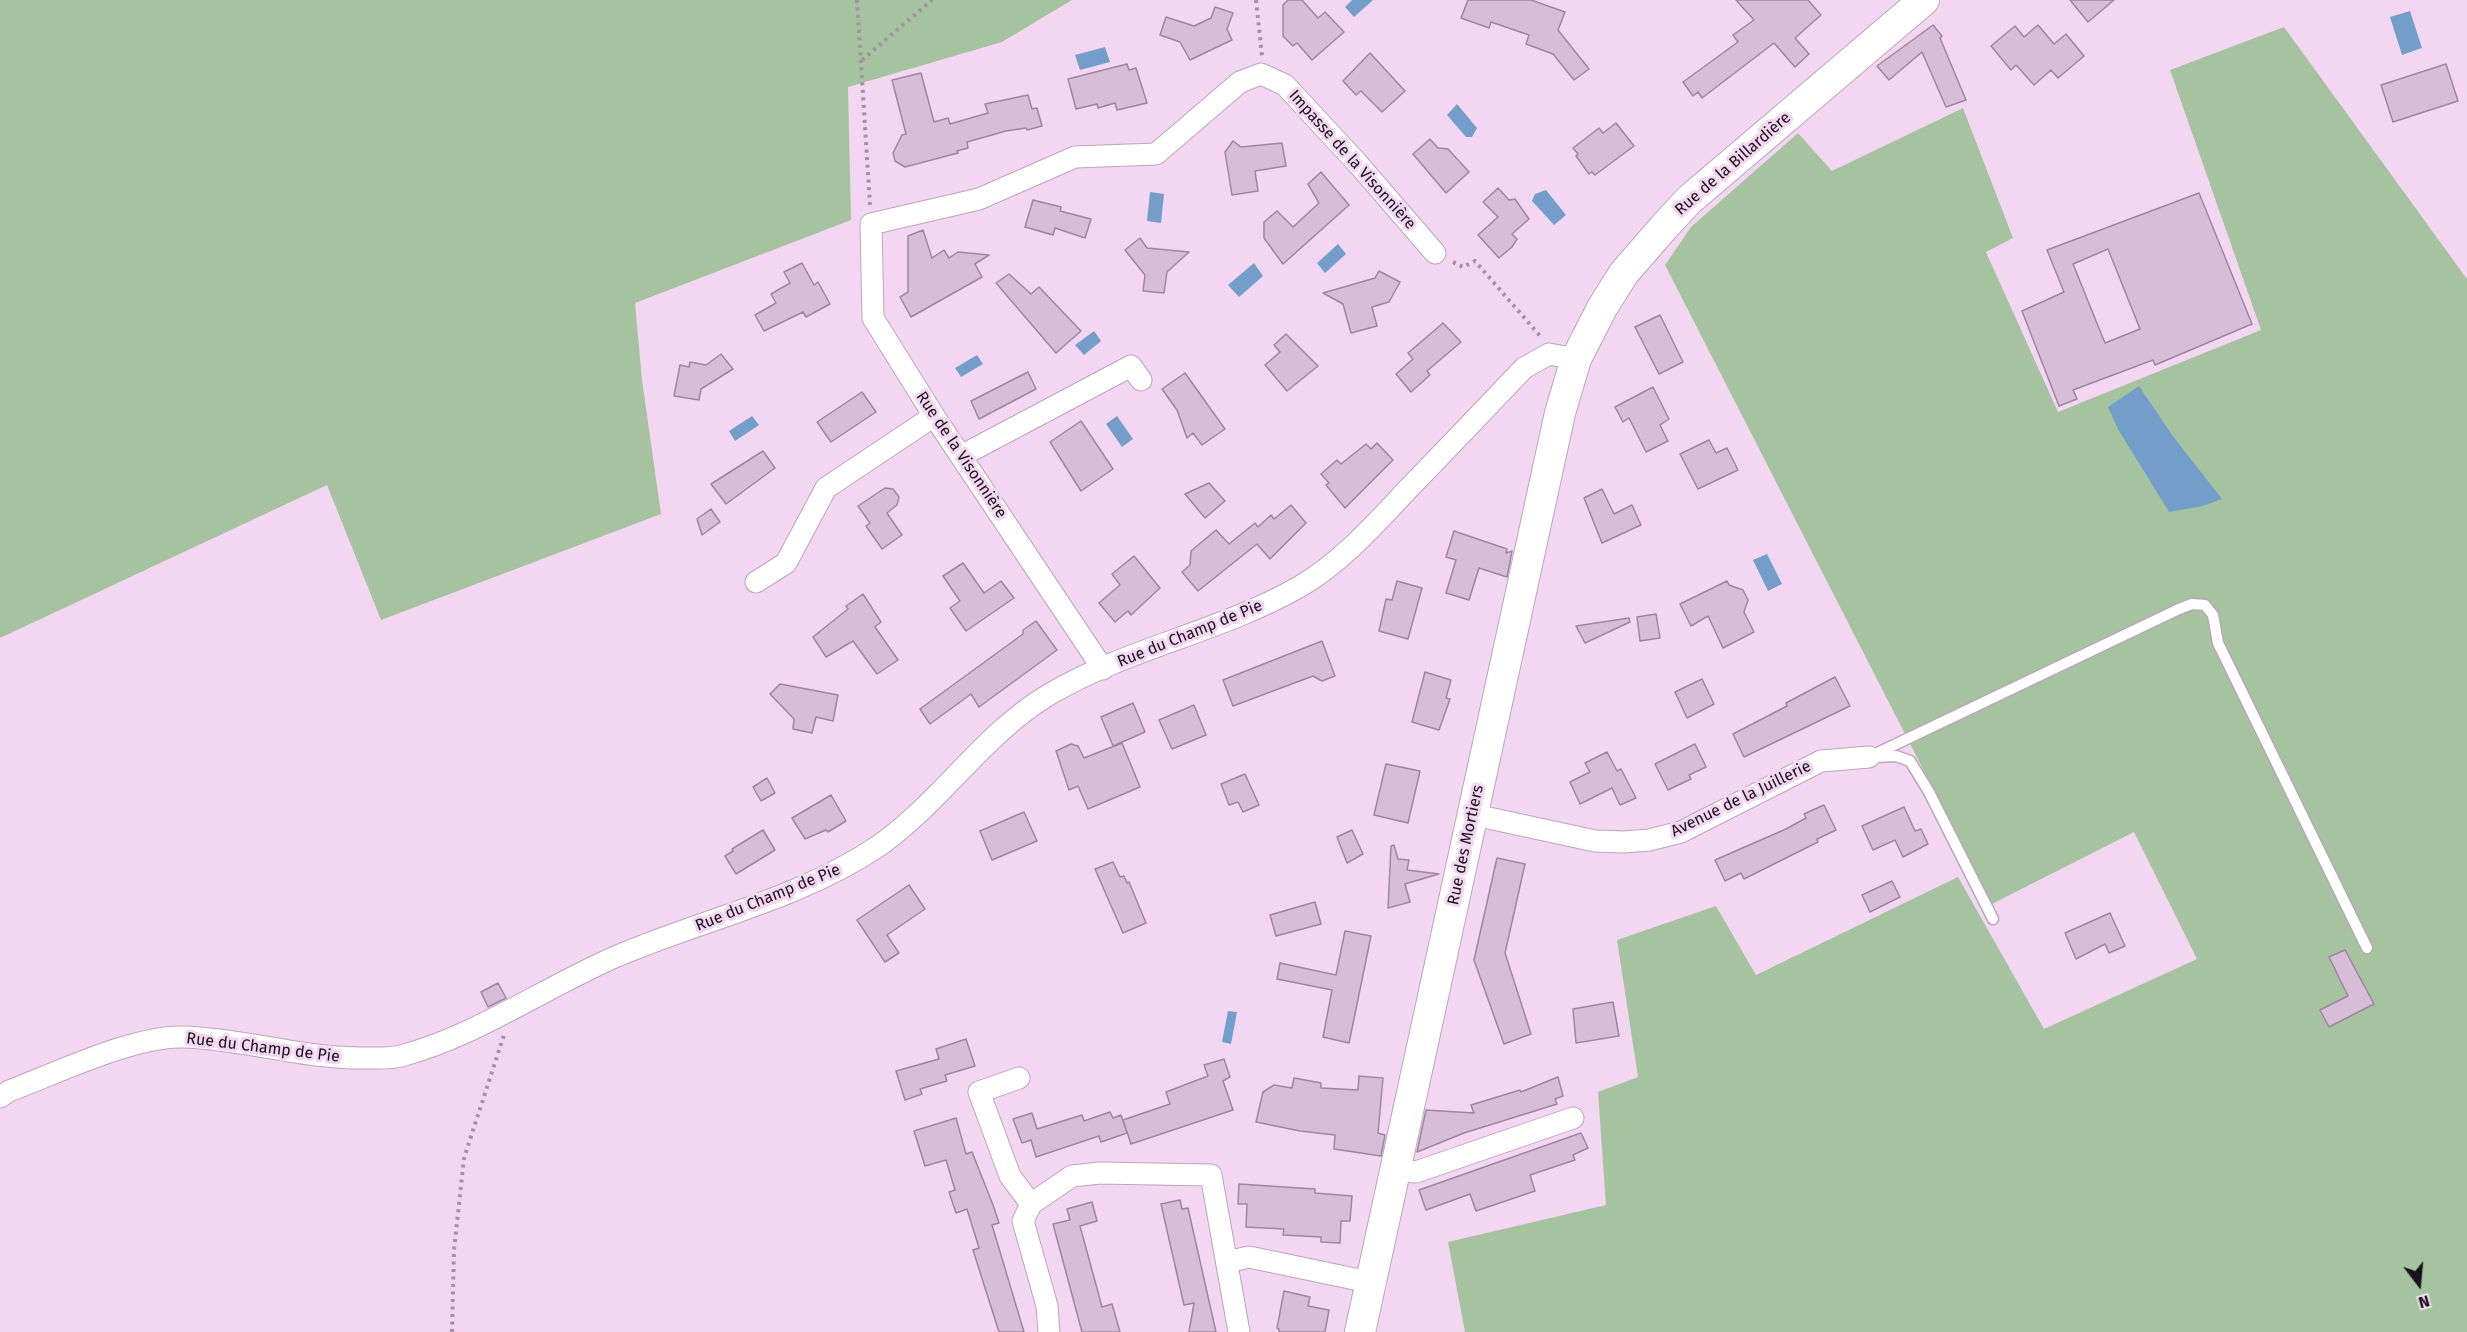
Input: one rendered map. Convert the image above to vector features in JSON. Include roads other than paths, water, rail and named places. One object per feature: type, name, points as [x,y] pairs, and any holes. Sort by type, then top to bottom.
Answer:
[{"type":"street","name":"Rue de la Billardière","points":[[1562,356],[1602,308],[1624,273],[1689,200],[1924,0]]},
{"type":"street","name":"Rue de la Visonnière","points":[[1103,669],[934,416],[873,318],[871,224],[979,199],[1075,157],[1156,154],[1240,82],[1261,74]]},
{"type":"street","name":"Impasse de la Visonnière","points":[[1261,74],[1285,85],[1359,165],[1435,253]]},
{"type":"street","name":"Rue du Champ de Pie","points":[[0,1097],[9,1091],[148,1039],[184,1037],[334,1058],[395,1058],[452,1040],[507,1014],[567,979],[619,955],[808,886],[849,865],[885,841],[921,811],[1009,724],[1049,694],[1103,669],[1247,614],[1303,585],[1337,560],[1383,516],[1524,368],[1562,356]]},
{"type":"street","name":"Rue des Mortiers","points":[[1360,1332],[1369,1282],[1560,413],[1562,356]]},
{"type":"street","points":[[961,456],[1131,366],[1141,380]]},
{"type":"street","points":[[756,582],[786,563],[826,488],[934,416]]},
{"type":"street","name":"Avenue de la Juillerie","points":[[1473,812],[1484,817],[1595,841],[1649,840],[1681,832],[1821,761],[1869,757]]},
{"type":"street","points":[[1019,1078],[979,1092],[1010,1176],[1031,1204]]},
{"type":"street","points":[[1394,1170],[1416,1172],[1573,1118]]},
{"type":"street","points":[[1049,1332],[1047,1306],[1023,1221],[1031,1204],[1072,1176],[1100,1173],[1211,1175],[1239,1332]]},
{"type":"street","points":[[1227,1262],[1249,1257],[1369,1282]]},
{"type":"lane","points":[[1869,757],[1924,733],[2179,609],[2192,604],[2205,605],[2213,615],[2218,643],[2367,948]]},
{"type":"lane","points":[[1869,757],[1896,756],[1910,761],[1929,792],[1993,919]]},
{"type":"water","points":[[1352,0],[1373,0],[1354,17],[1345,7]]},
{"type":"water","points":[[2410,11],[2422,48],[2402,55],[2390,17]]},
{"type":"water","points":[[1105,47],[1110,62],[1080,70],[1075,55]]},
{"type":"water","points":[[1457,104],[1477,128],[1472,137],[1466,137],[1447,115]]},
{"type":"water","points":[[1546,190],[1566,215],[1554,225],[1532,201],[1535,194]]},
{"type":"water","points":[[1150,192],[1164,194],[1161,223],[1147,221]]},
{"type":"water","points":[[1338,244],[1346,254],[1325,273],[1317,263]]},
{"type":"water","points":[[1254,263],[1263,276],[1239,297],[1228,285]]},
{"type":"water","points":[[1094,331],[1101,341],[1084,355],[1075,345]]},
{"type":"water","points":[[977,355],[983,364],[961,377],[955,368]]},
{"type":"water","points":[[2139,386],[2172,435],[2222,499],[2203,506],[2169,512],[2118,429],[2108,407]]},
{"type":"water","points":[[752,416],[759,425],[735,441],[729,431]]},
{"type":"water","points":[[1117,416],[1133,439],[1122,447],[1106,424]]},
{"type":"water","points":[[1767,554],[1782,584],[1768,591],[1753,560]]},
{"type":"water","points":[[1228,1011],[1237,1012],[1231,1044],[1222,1042]]}]
